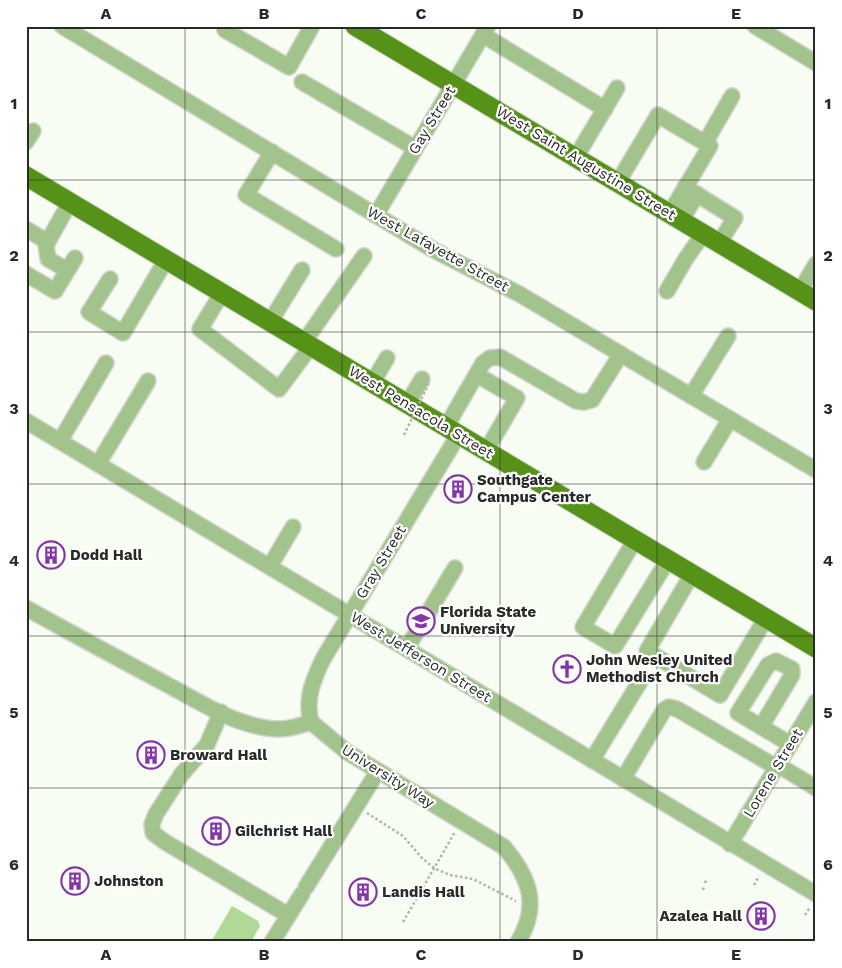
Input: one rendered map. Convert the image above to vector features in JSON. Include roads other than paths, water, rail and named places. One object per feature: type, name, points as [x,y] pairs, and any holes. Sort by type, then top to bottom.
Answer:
[{"type":"main road","name":"West Saint Augustine Street","points":[[355,26],[816,301]]},
{"type":"main road","name":"West Pensacola Street","points":[[26,176],[816,648]]},
{"type":"street","points":[[225,30],[289,67],[312,26]]},
{"type":"street","points":[[755,26],[816,63]]},
{"type":"street","name":"West Lafayette Street","points":[[71,28],[432,248],[522,294],[816,470]]},
{"type":"street","points":[[485,31],[604,109]]},
{"type":"street","name":"Gay Street","points":[[376,214],[485,31]]},
{"type":"street","points":[[302,82],[416,148]]},
{"type":"street","points":[[576,157],[617,88]]},
{"type":"street","points":[[704,143],[732,96]]},
{"type":"street","points":[[618,182],[658,115],[710,146],[691,191],[676,217]]},
{"type":"street","points":[[272,152],[246,195],[336,249]]},
{"type":"street","points":[[668,291],[685,260],[735,218],[691,191]]},
{"type":"street","points":[[26,274],[55,291],[71,264],[48,259],[46,245],[70,202]]},
{"type":"street","points":[[26,230],[48,242]]},
{"type":"street","points":[[222,293],[200,329],[279,389],[364,256]]},
{"type":"street","points":[[110,279],[89,312],[123,333],[166,260]]},
{"type":"street","points":[[800,291],[816,264]]},
{"type":"street","points":[[270,322],[302,270]]},
{"type":"street","points":[[691,396],[728,336]]},
{"type":"street","name":"Gray Street","points":[[311,722],[308,711],[309,698],[312,684],[323,659],[452,430],[483,364],[490,358],[500,357],[576,401],[584,402],[592,400],[621,354]]},
{"type":"street","points":[[368,380],[377,375],[387,358]]},
{"type":"street","points":[[60,441],[106,362]]},
{"type":"street","points":[[477,375],[517,398],[486,451]]},
{"type":"street","points":[[98,464],[148,381]]},
{"type":"street","points":[[408,404],[425,382]]},
{"type":"street","points":[[704,462],[730,419]]},
{"type":"street","name":"West Jefferson Street","points":[[26,421],[592,760],[730,844],[813,900]]},
{"type":"street","points":[[270,566],[293,527]]},
{"type":"street","points":[[635,540],[583,627],[615,646],[668,560]]},
{"type":"street","points":[[407,648],[456,568]]},
{"type":"street","points":[[692,574],[647,651],[720,695],[766,618]]},
{"type":"street","points":[[26,608],[106,653],[244,722],[267,728],[288,729],[311,722]]},
{"type":"street","points":[[592,760],[641,680]]},
{"type":"street","points":[[623,779],[664,710],[669,707],[677,709],[816,788]]},
{"type":"street","name":"Lorene Street","points":[[730,844],[790,744],[814,710]]},
{"type":"street","points":[[221,712],[207,745],[181,775],[156,814],[152,824],[153,833],[164,842],[288,916]]},
{"type":"street","name":"University Way","points":[[311,722],[347,752],[504,848],[516,862],[528,884],[530,913],[521,936]]},
{"type":"street","points":[[761,727],[790,744]]},
{"type":"street","points":[[272,942],[378,771]]},
{"type":"place","name":"Southgate Campus Center","points":[[458,489]]},
{"type":"place","name":"Dodd Hall","points":[[51,555]]},
{"type":"place","name":"Florida State University","points":[[421,621]]},
{"type":"place","name":"John Wesley United Methodist Church","points":[[567,669]]},
{"type":"place","name":"Broward Hall","points":[[151,755]]},
{"type":"place","name":"Gilchrist Hall","points":[[216,831]]},
{"type":"place","name":"Johnston","points":[[75,881]]},
{"type":"place","name":"Landis Hall","points":[[363,892]]},
{"type":"place","name":"Azalea Hall","points":[[761,916]]}]
